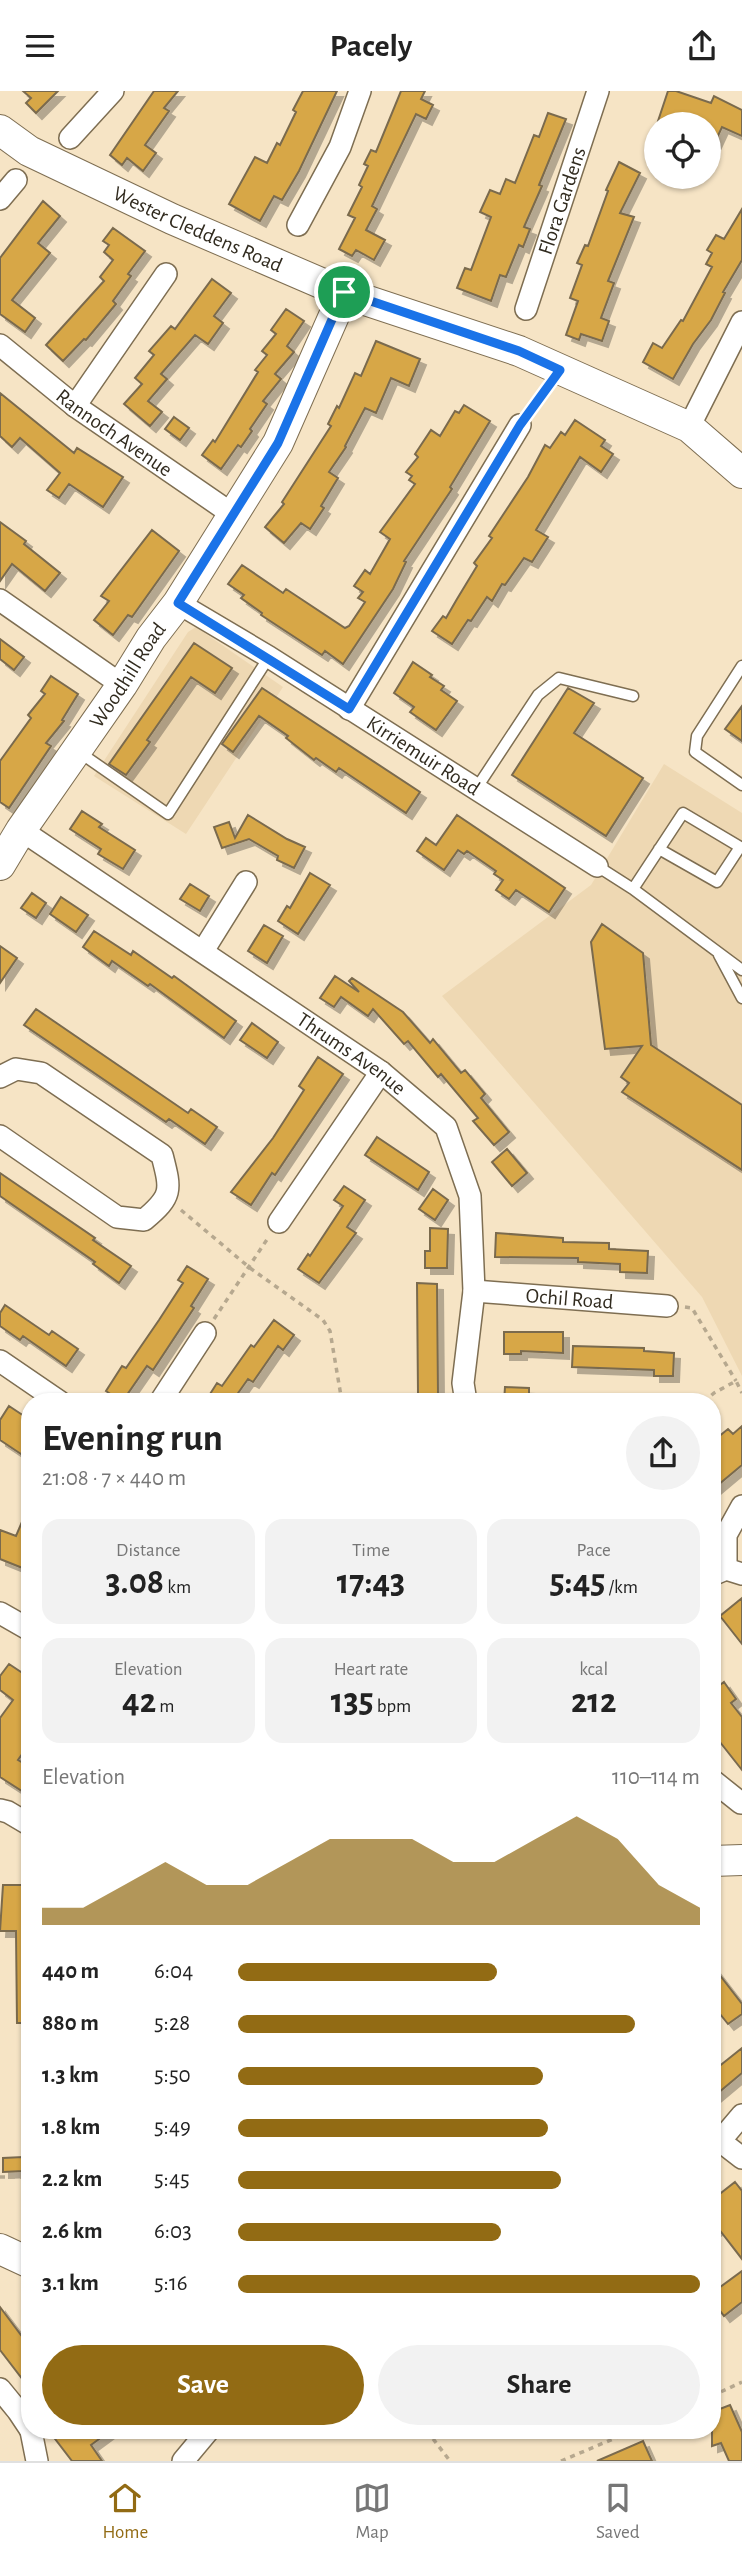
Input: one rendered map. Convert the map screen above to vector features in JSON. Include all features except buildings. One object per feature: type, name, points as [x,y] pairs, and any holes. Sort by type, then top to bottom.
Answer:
[{"type":"street","points":[[71,138],[113,91]]},
{"type":"street","points":[[298,225],[340,147],[360,91]]},
{"type":"street","name":"Flora Gardens","points":[[526,310],[598,91]]},
{"type":"street","name":"Wester Cleddens Road","points":[[0,129],[29,151],[172,219],[344,292],[519,351],[689,427],[742,473]]},
{"type":"street","points":[[0,199],[16,180]]},
{"type":"street","points":[[75,406],[166,274]]},
{"type":"street","name":"Woodhill Road","points":[[0,865],[151,638],[178,603],[278,443],[344,292]]},
{"type":"street","points":[[689,427],[742,322]]},
{"type":"street","name":"Rannoch Avenue","points":[[0,345],[75,406],[232,514]]},
{"type":"street","points":[[349,709],[520,425]]},
{"type":"street","points":[[0,600],[122,685]]},
{"type":"street","name":"Kirriemuir Road","points":[[178,603],[269,657],[597,866]]},
{"type":"street","name":"Thrums Avenue","points":[[21,830],[381,1072],[446,1126],[470,1196],[474,1291],[463,1383],[465,1393]]},
{"type":"street","points":[[203,951],[246,882]]},
{"type":"street","points":[[0,1077],[16,1069],[41,1073],[162,1155],[169,1183],[164,1204],[144,1220],[117,1217],[0,1136]]},
{"type":"street","points":[[279,1221],[381,1072]]},
{"type":"street","name":"Ochil Road","points":[[474,1291],[667,1306]]},
{"type":"street","points":[[166,1393],[205,1333]]},
{"type":"street","points":[[0,1361],[47,1393]]},
{"type":"street","points":[[727,1572],[726,1535],[742,1506]]},
{"type":"street","points":[[0,1613],[21,1625]]},
{"type":"street","points":[[721,1787],[741,1803]]},
{"type":"street","points":[[0,1810],[21,1820]]},
{"type":"street","points":[[721,1861],[742,1860]]},
{"type":"street","points":[[721,2138],[742,2115]]},
{"type":"street","points":[[721,2146],[742,2158]]},
{"type":"street","points":[[0,2249],[21,2259]]},
{"type":"street","points":[[0,2389],[21,2416]]},
{"type":"street","points":[[32,2439],[37,2461]]},
{"type":"street","points":[[183,2461],[201,2439]]},
{"type":"lane","points":[[76,751],[168,814],[269,657]]},
{"type":"lane","points":[[742,666],[697,736],[695,752],[742,785]]},
{"type":"lane","points":[[476,789],[538,695],[559,678],[633,696]]},
{"type":"lane","points":[[633,889],[659,849],[683,813],[740,847],[717,883],[659,849]]},
{"type":"lane","points":[[597,866],[633,889],[742,970]]},
{"type":"lane","points":[[718,953],[742,998]]},
{"type":"path","points":[[520,425],[560,370]]},
{"type":"path","points":[[166,1197],[250,1268],[323,1320],[330,1331],[340,1393]]},
{"type":"path","points":[[205,1333],[279,1221]]},
{"type":"path","points":[[667,1306],[692,1308],[742,1393]]},
{"type":"path","points":[[718,1393],[736,1381]]},
{"type":"path","points":[[0,2177],[21,2177]]},
{"type":"path","points":[[721,2392],[742,2382]]},
{"type":"path","points":[[433,2439],[450,2461]]},
{"type":"path","points":[[561,2461],[613,2439]]},
{"type":"shaded area","points":[[196,627],[283,687],[186,834],[94,776],[188,632]]},
{"type":"shaded area","points":[[664,764],[742,813],[742,1376],[702,1297],[442,996],[591,885]]},
{"type":"route","points":[[344,292],[519,351],[560,370],[520,425],[349,709],[178,603],[278,443],[344,292]]}]
